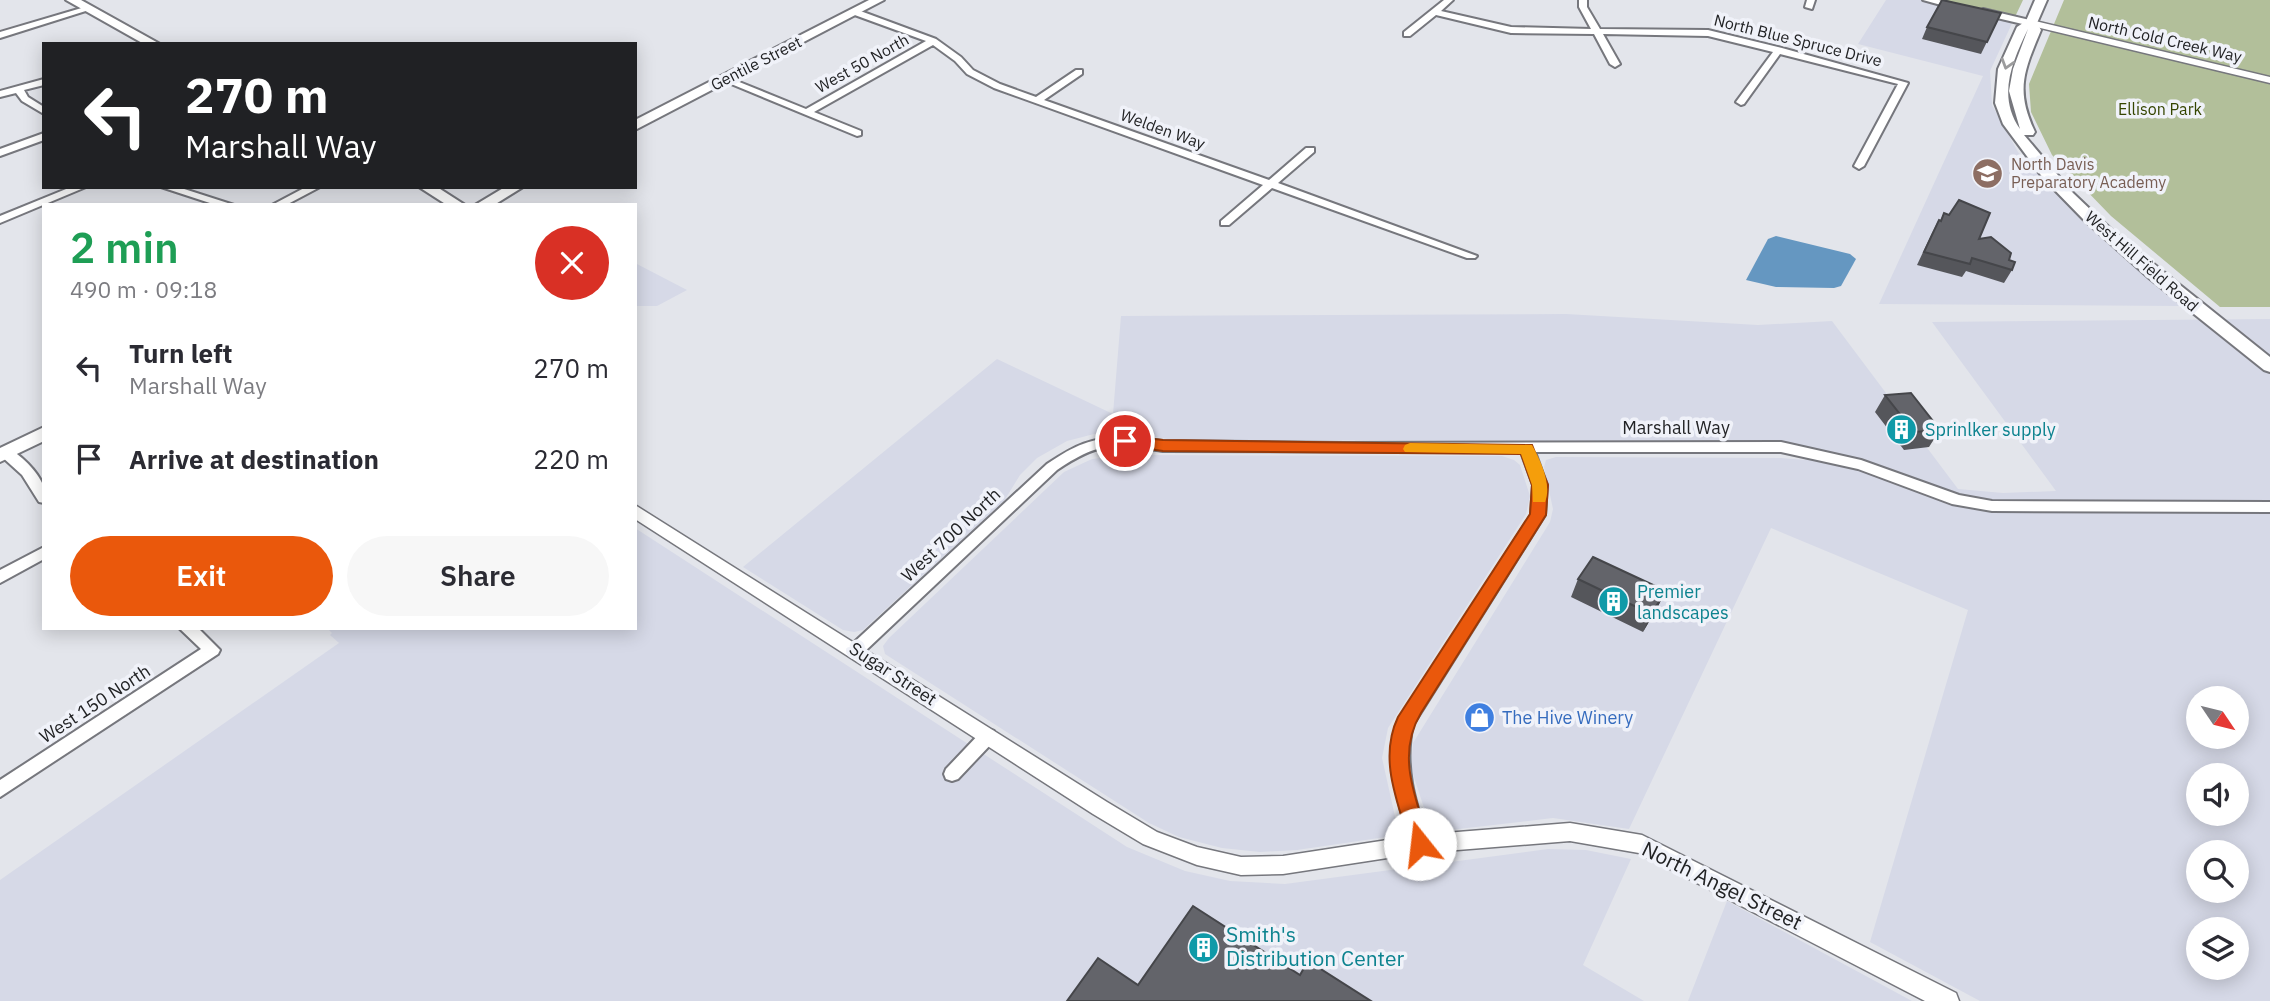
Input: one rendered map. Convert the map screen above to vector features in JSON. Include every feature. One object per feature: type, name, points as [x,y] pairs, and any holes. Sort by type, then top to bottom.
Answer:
[{"type":"main road","points":[[72,0],[150,42]]},
{"type":"main road","name":"Gentile Street","points":[[637,125],[878,0]]},
{"type":"main road","name":"West Hill Field Road","points":[[2041,0],[2031,23],[2023,27],[2008,58],[2002,83],[2003,112],[2050,179],[2199,311],[2248,346],[2270,366]]},
{"type":"main road","points":[[430,189],[454,203]]},
{"type":"main road","points":[[486,203],[512,189]]},
{"type":"main road","points":[[3,454],[42,434]]},
{"type":"street","points":[[1407,34],[1449,0]]},
{"type":"street","points":[[1583,0],[1583,6],[1615,64]]},
{"type":"street","name":"North Cold Creek Way","points":[[1927,0],[2270,80]]},
{"type":"street","points":[[0,35],[88,9]]},
{"type":"street","name":"Welden Way","points":[[855,12],[933,41],[958,59],[970,72],[997,86],[1471,256]]},
{"type":"street","name":"North Blue Spruce Drive","points":[[1434,12],[1511,30],[1708,33],[1903,83],[1858,166]]},
{"type":"street","name":"West 50 North","points":[[807,113],[933,41]]},
{"type":"street","points":[[1741,102],[1779,50]]},
{"type":"street","points":[[1036,101],[1079,72]]},
{"type":"street","points":[[724,79],[857,133]]},
{"type":"street","points":[[0,94],[42,83]]},
{"type":"street","points":[[18,89],[26,99],[42,110]]},
{"type":"street","points":[[0,153],[42,137]]},
{"type":"street","points":[[1225,223],[1310,150]]},
{"type":"street","points":[[0,220],[76,189]]},
{"type":"street","points":[[174,189],[223,203]]},
{"type":"street","points":[[281,203],[311,189]]},
{"type":"street","points":[[187,203],[197,195]]},
{"type":"street","name":"Marshall Way","points":[[1076,451],[1096,443],[1125,441],[1163,446],[1527,449],[1781,447],[1848,462],[1957,500],[1992,506],[2270,507]]},
{"type":"street","points":[[1420,844],[1398,771],[1399,743],[1405,723],[1414,708],[1538,515],[1540,485],[1527,449]]},
{"type":"street","name":"West 700 North","points":[[856,650],[1052,467],[1076,451]]},
{"type":"street","points":[[3,454],[27,472],[42,495]]},
{"type":"street","name":"Sugar Street","points":[[637,513],[1150,838]]},
{"type":"street","points":[[0,577],[42,553]]},
{"type":"street","name":"West 150 North","points":[[0,789],[212,650],[189,630]]},
{"type":"street","points":[[952,774],[988,736]]},
{"type":"street","name":"North Angel Street","points":[[1150,838],[1197,856],[1241,866],[1283,865],[1420,844],[1570,832],[1643,844],[1948,1001]]},
{"type":"shaded area","name":"North Davis Preparatory Academy","points":[[1886,0],[1926,0],[2014,19],[1990,71],[1992,105],[2018,152],[2056,194],[2181,306],[1879,304],[1983,76],[1858,44]]},
{"type":"shaded area","points":[[637,264],[687,290],[657,306],[637,306]]},
{"type":"shaded area","points":[[1566,314],[1758,325],[1832,321],[1958,489],[2003,493],[2056,491],[1932,322],[2270,319],[2270,1001],[1980,1001],[1870,942],[1968,610],[1771,528],[1629,829],[1553,818],[1450,830],[1437,826],[1427,817],[1411,768],[1413,743],[1550,522],[1553,509],[1544,467],[1546,460],[1556,457],[1805,460],[1811,447],[1756,442],[1173,440],[1133,433],[1098,433],[1067,441],[1037,458],[1020,475],[1004,501],[863,630],[843,630],[743,567],[997,359],[1113,414],[1121,316]]},
{"type":"shaded area","points":[[1125,455],[1502,456],[1520,465],[1530,496],[1526,514],[1388,728],[1382,758],[1396,821],[1386,837],[1297,850],[1260,852],[1222,848],[1179,837],[1149,823],[885,654],[883,646],[889,638],[1064,472],[1092,459]]},
{"type":"shaded area","points":[[637,529],[1127,847],[1185,871],[1230,881],[1285,884],[1548,849],[1586,850],[1631,859],[1583,965],[1644,1001],[0,1001],[0,880],[339,643],[330,635],[332,633],[329,630],[637,630]]},
{"type":"shaded area","points":[[1727,901],[1912,1001],[1688,1001]]},
{"type":"green space","points":[[1926,0],[2023,0],[2014,19]]},
{"type":"green space","name":"Ellison Park","points":[[2064,0],[2270,0],[2270,307],[2220,307],[2111,216],[2052,155],[2031,112],[2029,84]]},
{"type":"water","points":[[1776,236],[1850,254],[1856,259],[1841,286],[1834,288],[1776,287],[1746,280],[1768,239]]},
{"type":"building","points":[[1942,0],[2001,13],[1987,42],[1927,27]]},
{"type":"building","points":[[1959,200],[1990,213],[1979,239],[1991,237],[2011,253],[2009,260],[2015,262],[2012,270],[1972,258],[1970,264],[1924,252],[1939,220],[1941,221],[1944,213],[1949,215]]},
{"type":"building","points":[[1911,393],[1940,430],[1914,432],[1885,395]]},
{"type":"building","points":[[1593,557],[1666,591],[1651,614],[1578,579]]},
{"type":"building","name":"Smith's Distribution Center","points":[[1193,906],[1300,975],[1308,961],[1371,1001],[1067,1001],[1098,958],[1138,985]]},
{"type":"slow traffic","points":[[1410,449],[1527,449],[1540,485],[1539,498]]},
{"type":"place","name":"North Davis Preparatory Academy","points":[[1988,173]]},
{"type":"place","name":"Sprinlker supply","points":[[1902,430]]},
{"type":"place","name":"Premier landscapes","points":[[1614,602]]},
{"type":"place","name":"The Hive Winery","points":[[1479,718]]},
{"type":"place","name":"Smith's Distribution Center","points":[[1203,947]]},
{"type":"route","points":[[1125,441],[1163,446],[1527,449],[1540,485],[1538,515],[1525,540],[1414,708],[1405,723],[1399,743],[1398,771],[1420,844]]}]
